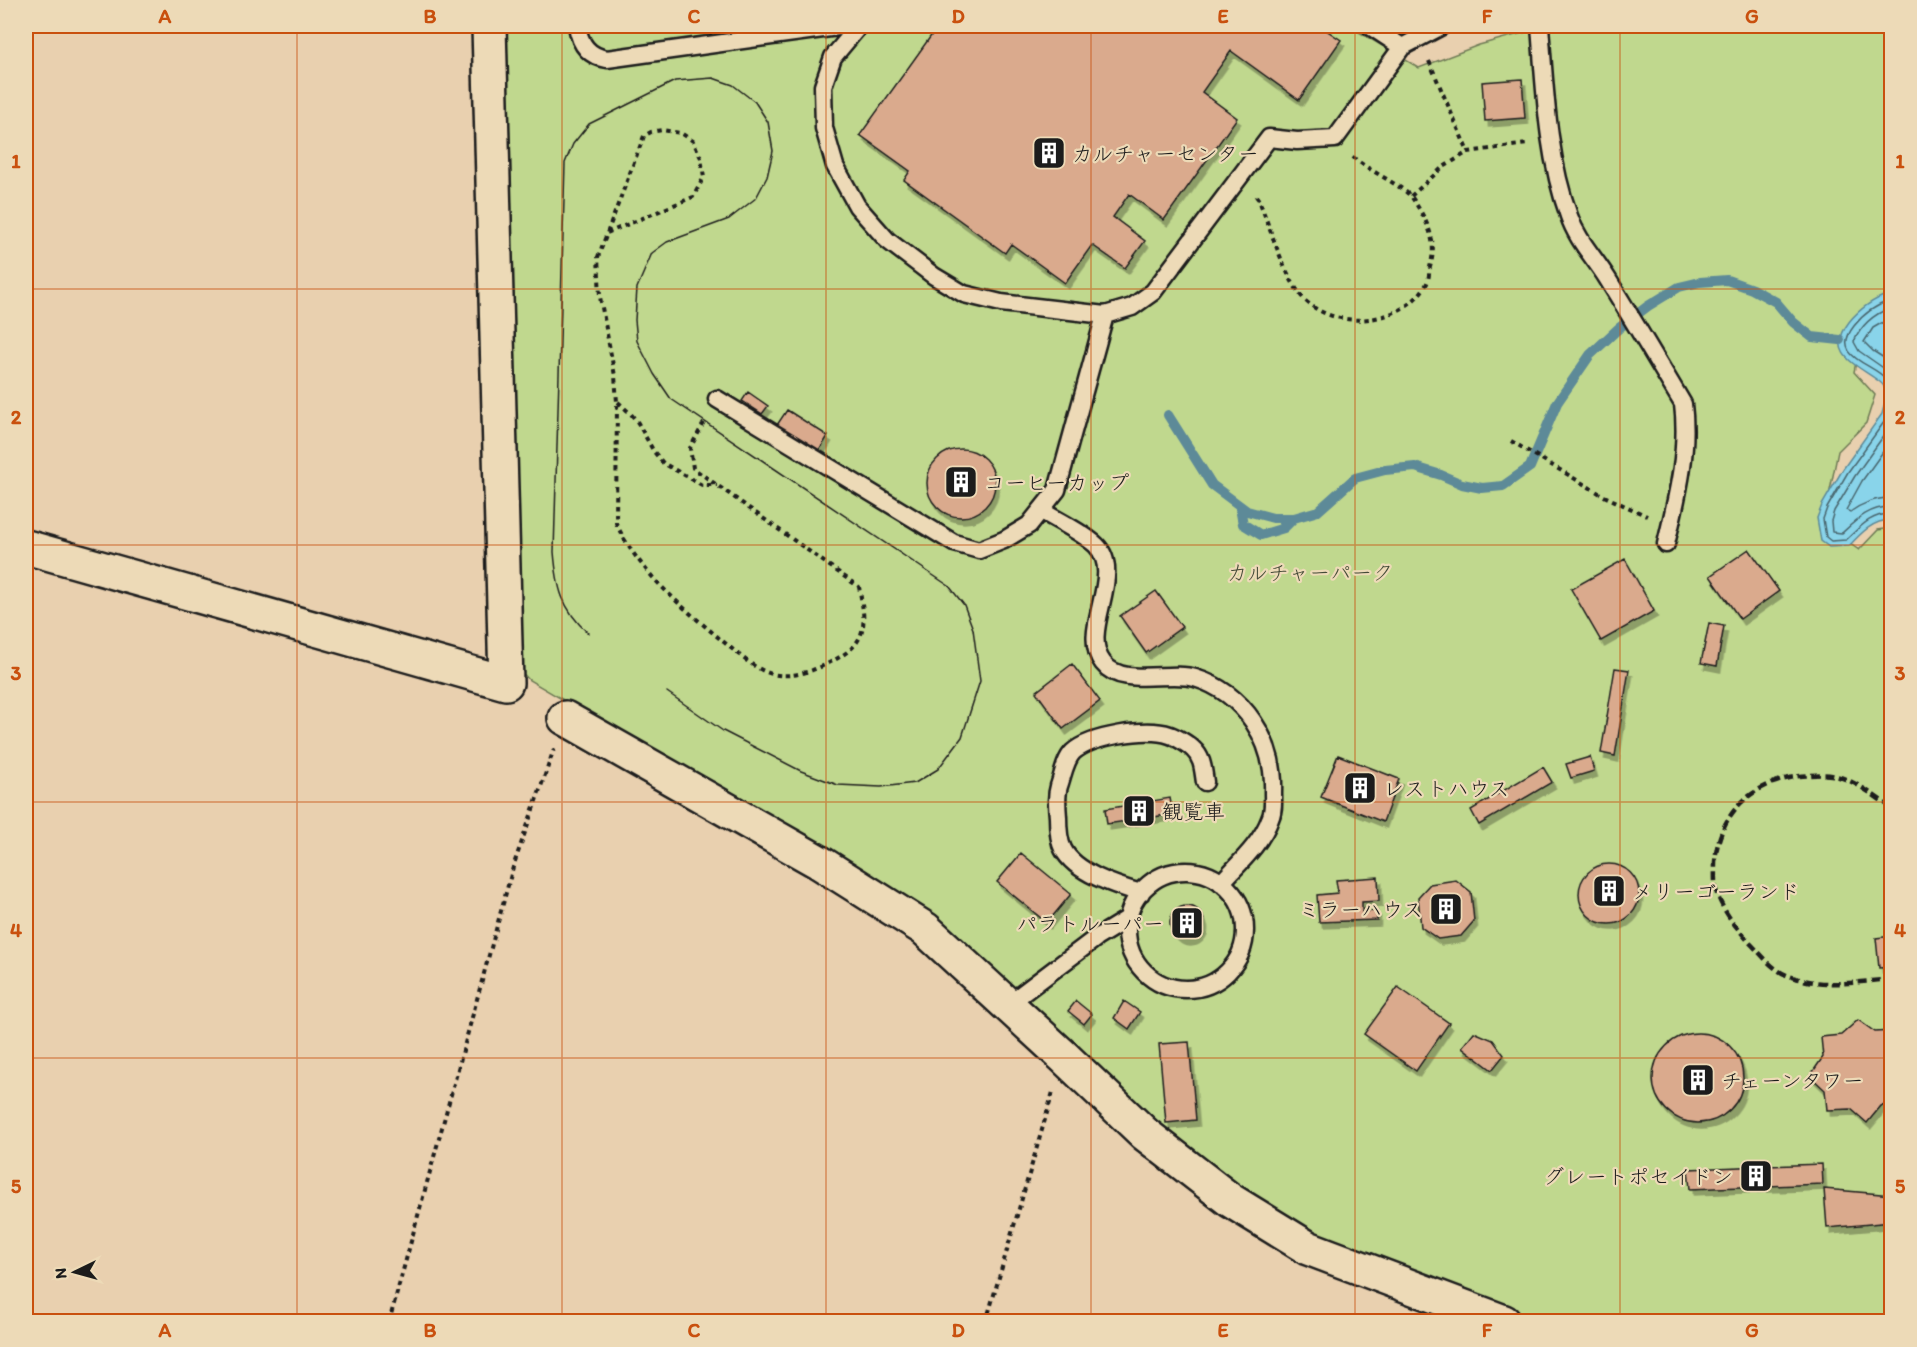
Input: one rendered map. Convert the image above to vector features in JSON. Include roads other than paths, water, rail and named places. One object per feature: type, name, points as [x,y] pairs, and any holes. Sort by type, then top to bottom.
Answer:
[{"type":"street","points":[[26,547],[506,682],[489,26]]},
{"type":"street","points":[[565,717],[819,862],[925,929],[1145,1134],[1230,1200],[1308,1248],[1504,1322]]},
{"type":"lane","points":[[577,26],[584,45],[595,57],[607,59],[845,26]]},
{"type":"lane","points":[[859,26],[833,57],[823,86],[824,128],[835,166],[857,206],[887,240],[934,276],[964,294],[1001,303],[1105,315],[1132,307],[1153,292],[1269,138],[1297,141],[1335,139],[1402,47],[1442,26]]},
{"type":"lane","points":[[1370,26],[1402,47]]},
{"type":"lane","points":[[1540,26],[1551,141],[1569,218],[1583,246],[1605,274],[1683,404],[1686,428],[1683,460],[1680,486],[1668,536]]},
{"type":"lane","points":[[717,399],[954,543],[979,550],[1004,540],[1029,525],[1058,490],[1105,315]]},
{"type":"lane","points":[[1042,511],[1097,546],[1104,561],[1104,590],[1095,633],[1102,663],[1111,671],[1122,674],[1142,677],[1192,677],[1218,686],[1248,712],[1260,730],[1274,778],[1271,818],[1260,839],[1221,883]]},
{"type":"lane","points":[[1141,893],[1088,873],[1062,849],[1057,794],[1065,765],[1072,753],[1088,742],[1132,732],[1169,734],[1193,748],[1202,762],[1205,782]]},
{"type":"lane","points":[[1191,871],[1212,877],[1221,883],[1230,891],[1241,909],[1245,931],[1240,952],[1229,970],[1212,984],[1191,990],[1169,988],[1150,978],[1135,961],[1127,941],[1127,919],[1135,899],[1150,883],[1169,873],[1191,871]]},
{"type":"lane","points":[[1007,1005],[1096,938],[1127,919]]},
{"type":"water","points":[[1891,293],[1891,520],[1873,525],[1849,546],[1829,547],[1821,541],[1817,518],[1843,469],[1882,414],[1887,395],[1881,383],[1848,358],[1840,343],[1842,333],[1853,317],[1863,308]]},
{"type":"waterway","points":[[1168,415],[1212,485],[1247,511],[1273,518],[1294,518],[1318,511],[1355,478],[1385,470],[1415,467],[1462,484],[1482,488],[1503,486],[1530,467],[1557,403],[1590,355],[1619,328],[1648,306],[1679,287],[1700,282],[1727,280],[1752,289],[1776,302],[1793,322],[1812,337],[1840,340]]},
{"type":"waterway","points":[[1240,508],[1243,524],[1261,535],[1284,528],[1294,518]]},
{"type":"tram line","points":[[588,633],[566,606],[559,586],[554,552],[565,163],[573,144],[589,124],[675,81],[713,78],[733,85],[755,102],[768,122],[773,151],[767,177],[756,198],[729,219],[667,242],[652,253],[637,288],[635,320],[637,341],[654,374],[671,399],[949,586],[964,605],[973,629],[980,681],[962,737],[938,769],[915,783],[881,787],[838,785],[801,771],[723,731],[667,692]]},
{"type":"railway","points":[[1892,808],[1858,785],[1832,775],[1818,774],[1783,780],[1753,793],[1731,815],[1723,828],[1715,862],[1715,886],[1727,914],[1769,963],[1786,975],[1830,983],[1892,979]]},
{"type":"place","name":"カルチャーセンター","points":[[1049,153]]},
{"type":"place","name":"コーヒーカップ","points":[[961,482]]},
{"type":"place","name":"レストハウス","points":[[1360,788]]},
{"type":"place","name":"観覧車","points":[[1139,811]]},
{"type":"place","name":"メリーゴーランド","points":[[1609,891]]},
{"type":"place","name":"ミラーハウス","points":[[1446,909]]},
{"type":"place","name":"パラトルーパー","points":[[1187,923]]},
{"type":"place","name":"チェーンタワー","points":[[1698,1080]]},
{"type":"place","name":"グレートポセイドン","points":[[1756,1176]]},
{"type":"park label","name":"カルチャーパーク","points":[[1310,572]]}]
